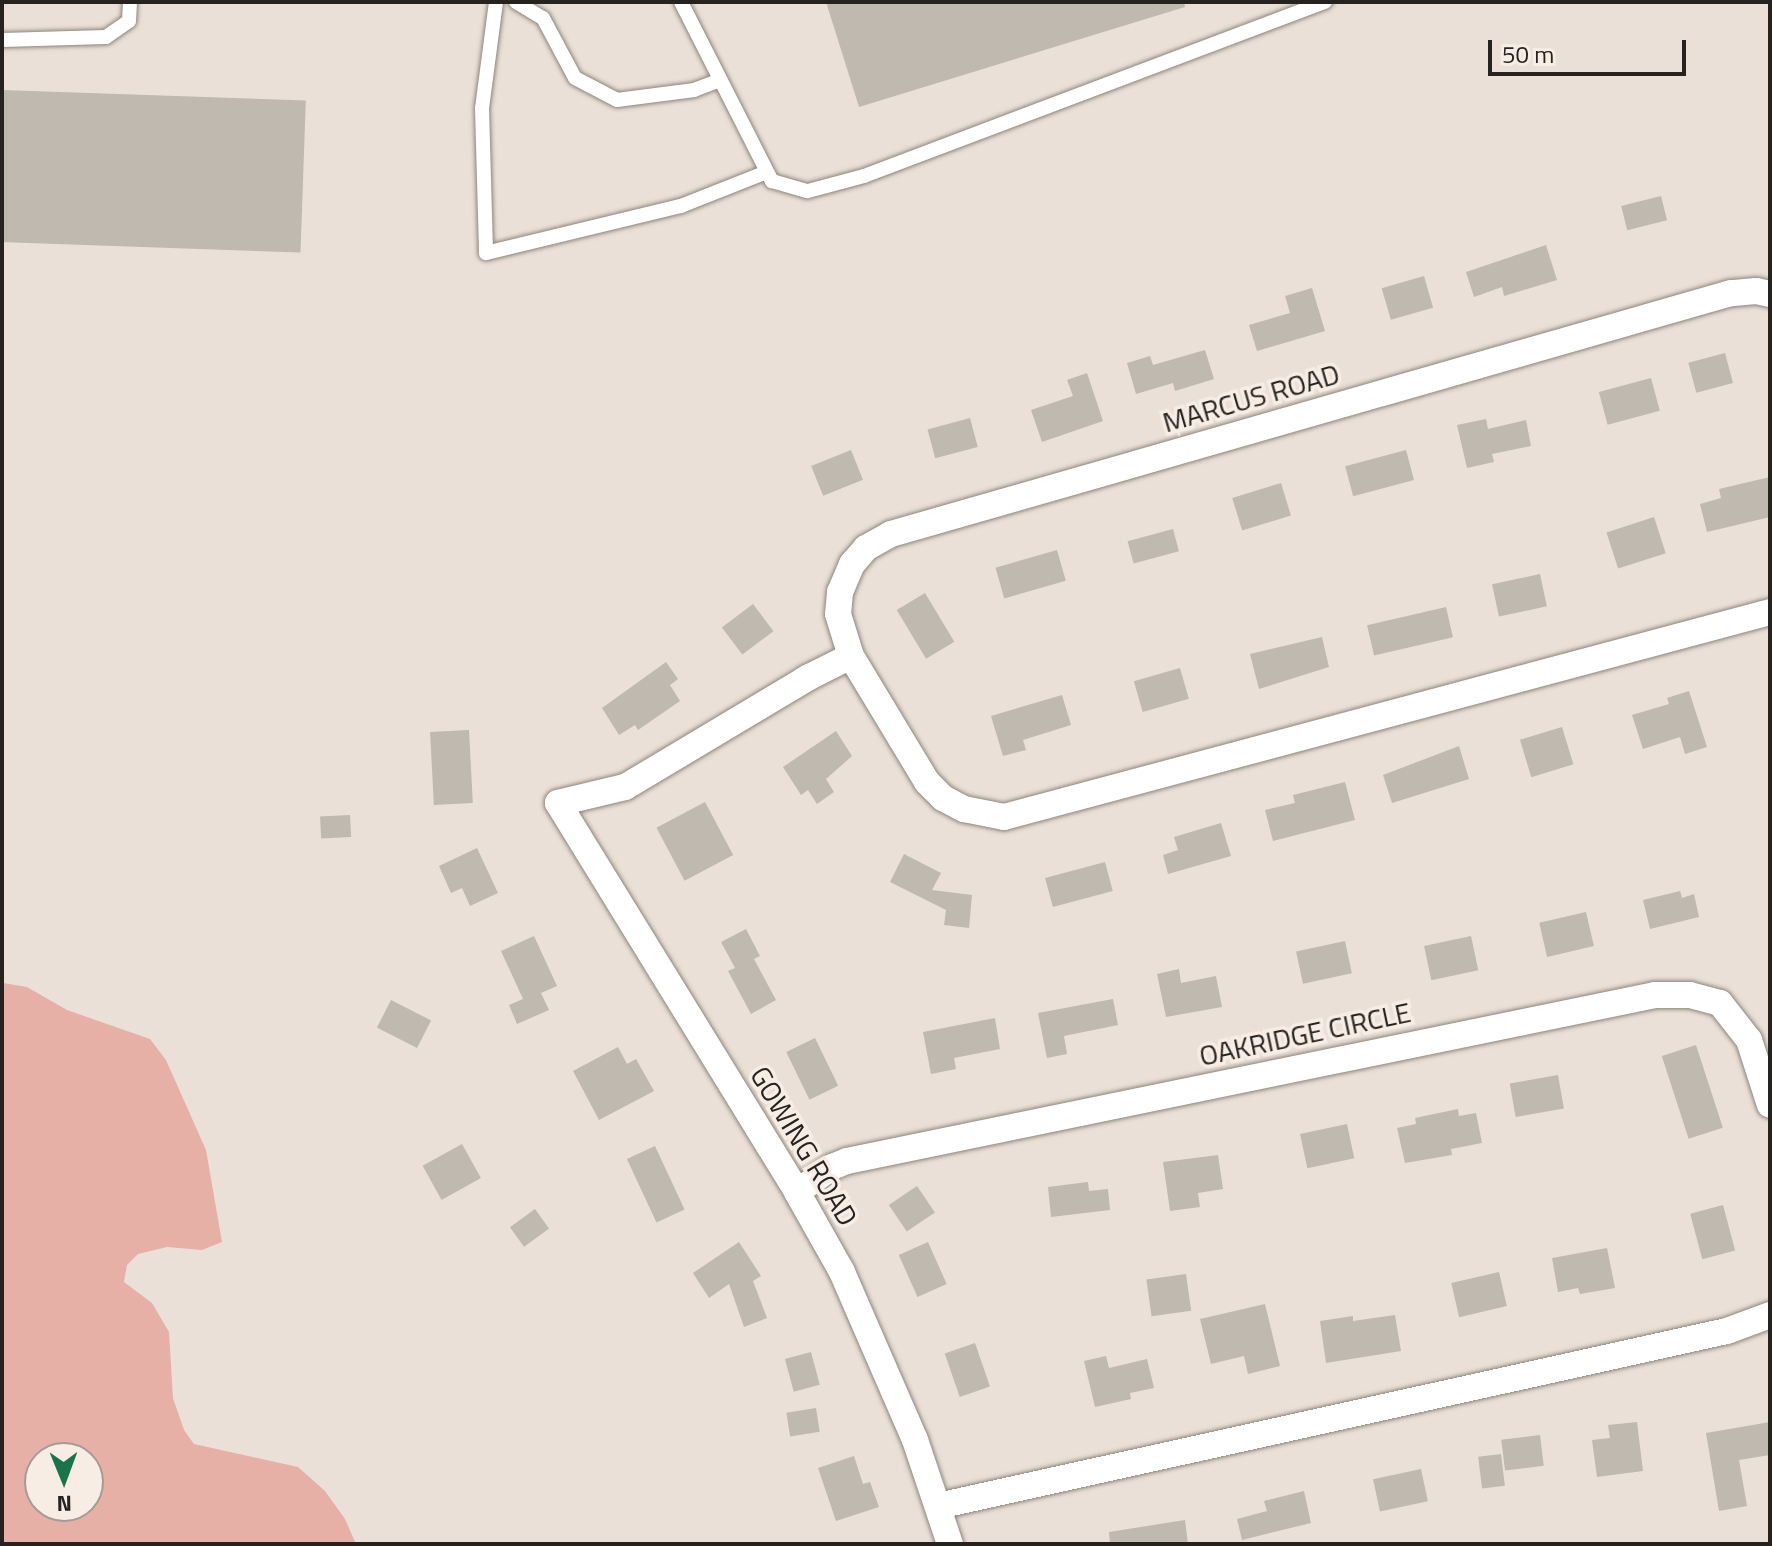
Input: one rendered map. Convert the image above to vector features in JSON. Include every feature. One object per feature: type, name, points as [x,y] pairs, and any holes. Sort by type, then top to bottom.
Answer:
[{"type":"street","name":"MARCUS ROAD","points":[[1770,294],[1756,291],[1731,293],[891,534],[858,556],[843,582],[838,614],[851,656],[927,782],[943,798],[964,809],[1004,817],[1770,612]]},
{"type":"street","name":"GOWING ROAD","points":[[851,656],[809,677],[625,787],[558,803],[797,1192],[842,1272],[938,1506],[950,1544]]},
{"type":"street","name":"OAKRIDGE CIRCLE","points":[[797,1192],[832,1167],[847,1161],[1655,995],[1705,998],[1720,1003],[1731,1014],[1756,1056],[1770,1105]]},
{"type":"street","points":[[938,1506],[1727,1331],[1770,1315]]},
{"type":"lane","points":[[2,40],[106,37],[129,21],[130,2]]},
{"type":"lane","points":[[496,2],[482,108],[486,253],[681,206],[767,172]]},
{"type":"lane","points":[[516,2],[543,18],[575,78],[617,100],[694,90],[720,80]]},
{"type":"lane","points":[[681,2],[772,181],[808,191],[864,176],[1325,2]]},
{"type":"shaded area","points":[[3,983],[27,987],[67,1010],[150,1039],[166,1060],[206,1150],[222,1242],[202,1250],[167,1247],[138,1254],[127,1265],[124,1282],[152,1303],[169,1332],[173,1398],[184,1430],[194,1444],[298,1467],[325,1491],[345,1519],[356,1544],[2,1544]]},
{"type":"building","points":[[826,2],[1184,2],[1185,7],[859,107]]},
{"type":"building","points":[[2,90],[306,101],[301,253],[2,242]]},
{"type":"building","points":[[1661,196],[1667,220],[1627,230],[1621,206]]},
{"type":"building","points":[[1546,245],[1557,280],[1504,296],[1502,287],[1474,297],[1466,272]]},
{"type":"building","points":[[1424,276],[1433,308],[1391,320],[1382,288]]},
{"type":"building","points":[[1312,288],[1325,331],[1257,351],[1249,325],[1290,313],[1285,296]]},
{"type":"building","points":[[1205,350],[1214,379],[1175,391],[1173,383],[1136,394],[1127,363],[1150,356],[1153,365]]},
{"type":"building","points":[[1725,353],[1733,383],[1696,393],[1688,363]]},
{"type":"building","points":[[1087,373],[1103,421],[1042,442],[1031,410],[1073,396],[1067,380]]},
{"type":"building","points":[[1651,378],[1660,411],[1608,425],[1599,392]]},
{"type":"building","points":[[970,418],[978,447],[935,458],[927,429]]},
{"type":"building","points":[[1486,419],[1488,429],[1526,420],[1531,446],[1492,454],[1494,462],[1467,468],[1457,425]]},
{"type":"building","points":[[851,450],[863,480],[823,496],[811,466]]},
{"type":"building","points":[[1406,450],[1414,480],[1353,496],[1345,466]]},
{"type":"building","points":[[1770,477],[1770,517],[1707,532],[1700,504],[1721,498],[1719,489]]},
{"type":"building","points":[[1281,483],[1291,516],[1242,530],[1232,498]]},
{"type":"building","points":[[1654,517],[1666,553],[1618,569],[1606,532]]},
{"type":"building","points":[[1173,529],[1179,551],[1134,563],[1128,541]]},
{"type":"building","points":[[1057,550],[1066,581],[1004,598],[995,568]]},
{"type":"building","points":[[1540,574],[1547,606],[1499,616],[1492,584]]},
{"type":"building","points":[[925,593],[954,642],[926,659],[897,610]]},
{"type":"building","points":[[753,604],[773,631],[742,655],[722,627]]},
{"type":"building","points":[[1446,607],[1453,637],[1374,655],[1367,625]]},
{"type":"building","points":[[1322,637],[1329,667],[1259,689],[1250,654]]},
{"type":"building","points":[[666,662],[678,679],[670,685],[680,701],[638,730],[635,725],[619,735],[602,708]]},
{"type":"building","points":[[1180,668],[1189,699],[1143,712],[1134,681]]},
{"type":"building","points":[[1689,691],[1707,747],[1685,754],[1680,737],[1643,749],[1632,715],[1669,704],[1667,698]]},
{"type":"building","points":[[1062,695],[1071,725],[1023,740],[1026,750],[1003,756],[991,716]]},
{"type":"building","points":[[1562,727],[1573,764],[1531,777],[1520,740]]},
{"type":"building","points":[[469,730],[473,803],[434,805],[430,732]]},
{"type":"building","points":[[836,731],[852,756],[826,779],[834,792],[817,804],[808,790],[801,795],[783,767]]},
{"type":"building","points":[[1459,746],[1469,779],[1392,803],[1383,775]]},
{"type":"building","points":[[1345,782],[1355,820],[1273,841],[1265,810],[1295,803],[1293,795]]},
{"type":"building","points":[[705,802],[733,855],[685,881],[656,828]]},
{"type":"building","points":[[350,815],[351,837],[321,839],[320,817]]},
{"type":"building","points":[[1221,823],[1231,856],[1168,874],[1163,855],[1178,850],[1174,837]]},
{"type":"building","points":[[477,848],[498,893],[470,906],[462,888],[451,893],[439,866]]},
{"type":"building","points":[[904,854],[941,873],[932,890],[972,895],[969,928],[944,925],[946,910],[890,882]]},
{"type":"building","points":[[1105,862],[1113,891],[1053,907],[1045,878]]},
{"type":"building","points":[[1680,891],[1682,898],[1694,894],[1699,917],[1650,929],[1643,900]]},
{"type":"building","points":[[1586,912],[1594,946],[1547,957],[1539,923]]},
{"type":"building","points":[[746,929],[760,956],[754,959],[776,1000],[751,1014],[728,971],[735,968],[721,942]]},
{"type":"building","points":[[534,936],[557,986],[541,993],[549,1010],[517,1024],[509,1005],[523,999],[501,951]]},
{"type":"building","points":[[1471,936],[1478,970],[1431,980],[1424,946]]},
{"type":"building","points":[[1345,941],[1352,973],[1303,984],[1296,951]]},
{"type":"building","points":[[1179,969],[1181,983],[1216,976],[1222,1007],[1166,1017],[1157,974]]},
{"type":"building","points":[[1113,999],[1118,1025],[1064,1036],[1067,1054],[1047,1058],[1038,1013]]},
{"type":"building","points":[[391,1000],[431,1020],[417,1048],[377,1028]]},
{"type":"building","points":[[995,1018],[1000,1049],[954,1058],[956,1069],[931,1074],[923,1032]]},
{"type":"building","points":[[815,1038],[838,1086],[809,1100],[786,1052]]},
{"type":"building","points":[[1696,1045],[1723,1128],[1689,1139],[1662,1056]]},
{"type":"building","points":[[618,1047],[627,1064],[636,1059],[654,1091],[599,1120],[573,1071]]},
{"type":"building","points":[[1558,1075],[1564,1108],[1516,1117],[1510,1084]]},
{"type":"building","points":[[1458,1109],[1459,1116],[1476,1113],[1482,1143],[1451,1149],[1452,1155],[1405,1163],[1397,1128],[1416,1124],[1415,1118]]},
{"type":"building","points":[[1347,1124],[1354,1158],[1307,1168],[1300,1134]]},
{"type":"building","points":[[462,1144],[481,1178],[442,1200],[423,1166]]},
{"type":"building","points":[[655,1146],[685,1209],[656,1223],[627,1159]]},
{"type":"building","points":[[1218,1155],[1223,1189],[1198,1193],[1200,1207],[1170,1211],[1163,1162]]},
{"type":"building","points":[[1088,1182],[1089,1191],[1108,1189],[1110,1210],[1051,1217],[1048,1187]]},
{"type":"building","points":[[917,1186],[935,1213],[907,1232],[889,1205]]},
{"type":"building","points":[[1723,1205],[1735,1250],[1702,1259],[1690,1214]]},
{"type":"building","points":[[535,1209],[549,1228],[524,1247],[510,1227]]},
{"type":"building","points":[[739,1242],[761,1276],[753,1281],[767,1318],[744,1327],[729,1284],[709,1298],[693,1273]]},
{"type":"building","points":[[928,1242],[947,1284],[917,1297],[899,1255]]},
{"type":"building","points":[[1607,1248],[1615,1288],[1580,1294],[1578,1288],[1558,1292],[1552,1258]]},
{"type":"building","points":[[1499,1272],[1507,1306],[1459,1317],[1451,1283]]},
{"type":"building","points":[[1186,1274],[1191,1311],[1152,1316],[1146,1280]]},
{"type":"building","points":[[1265,1304],[1280,1366],[1248,1374],[1244,1356],[1211,1364],[1200,1319]]},
{"type":"building","points":[[1395,1315],[1401,1351],[1326,1363],[1320,1321],[1353,1316],[1353,1321]]},
{"type":"building","points":[[975,1343],[990,1386],[960,1397],[945,1353]]},
{"type":"building","points":[[811,1352],[820,1385],[794,1392],[785,1359]]},
{"type":"building","points":[[1106,1356],[1109,1368],[1147,1359],[1154,1388],[1130,1393],[1131,1399],[1095,1407],[1084,1361]]},
{"type":"building","points":[[816,1408],[820,1432],[790,1436],[786,1413]]},
{"type":"building","points":[[1637,1422],[1643,1471],[1597,1477],[1592,1440],[1610,1438],[1608,1425]]},
{"type":"building","points":[[1770,1422],[1770,1455],[1739,1460],[1747,1506],[1719,1511],[1706,1433]]},
{"type":"building","points":[[1540,1435],[1544,1466],[1505,1471],[1501,1440]]},
{"type":"building","points":[[1501,1454],[1505,1486],[1482,1489],[1478,1457]]},
{"type":"building","points":[[854,1456],[863,1484],[870,1482],[879,1507],[836,1521],[818,1468]]},
{"type":"building","points":[[1421,1469],[1428,1501],[1380,1511],[1373,1479]]},
{"type":"building","points":[[1304,1491],[1311,1523],[1242,1540],[1237,1519],[1267,1511],[1264,1501]]},
{"type":"building","points":[[1185,1520],[1188,1544],[1110,1544],[1109,1532]]}]
